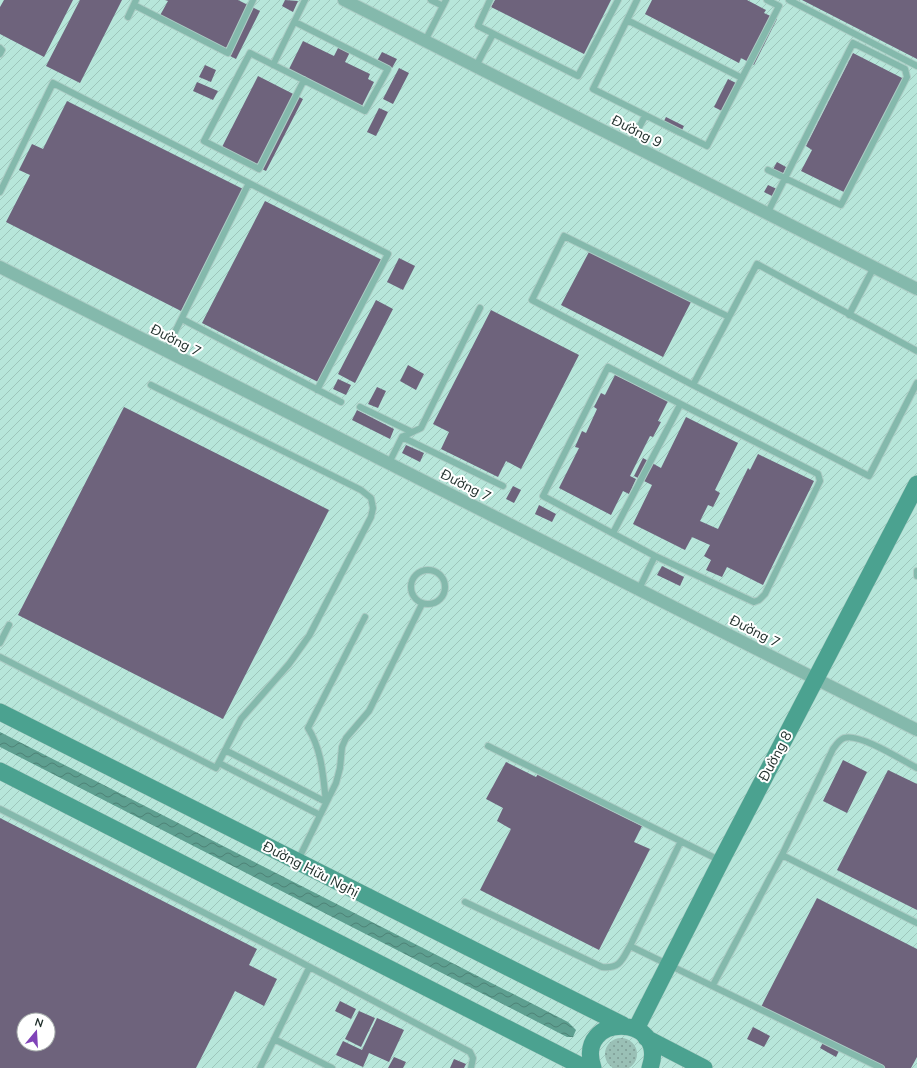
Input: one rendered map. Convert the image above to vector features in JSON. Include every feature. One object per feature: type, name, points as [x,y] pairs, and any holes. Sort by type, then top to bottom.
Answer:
[{"type":"main road","name":"Đường 8","points":[[635,1031],[721,861],[917,484]]},
{"type":"main road","name":"Đường Hữu Nghị","points":[[0,712],[635,1031],[704,1068]]},
{"type":"main road","points":[[0,771],[585,1068]]},
{"type":"main road","points":[[593,1068],[591,1054],[594,1041],[603,1031],[616,1026],[635,1031],[652,1050],[650,1068]]},
{"type":"street","name":"Đường 9","points":[[344,0],[917,290]]},
{"type":"street","name":"Đường 7","points":[[0,268],[917,730]]},
{"type":"lane","points":[[128,17],[135,3],[228,53],[253,0]]},
{"type":"lane","points":[[273,65],[305,0]]},
{"type":"lane","points":[[425,41],[445,3],[431,0]]},
{"type":"lane","points":[[490,0],[478,26],[578,76],[618,0]]},
{"type":"lane","points":[[637,0],[593,89],[707,146],[779,6],[768,0]]},
{"type":"lane","points":[[789,0],[917,66]]},
{"type":"lane","points":[[627,20],[742,78]]},
{"type":"lane","points":[[295,22],[388,69],[366,111],[304,80],[273,65],[250,53],[204,141],[259,169],[304,80]]},
{"type":"lane","points":[[476,66],[493,34]]},
{"type":"lane","points":[[767,214],[784,179],[853,43],[905,69],[907,77],[840,205],[784,179],[768,170]]},
{"type":"lane","points":[[0,48],[2,50],[0,54]]},
{"type":"lane","points":[[0,192],[53,83],[388,254],[317,390]]},
{"type":"lane","points":[[630,145],[645,116]]},
{"type":"lane","points":[[165,352],[249,183]]},
{"type":"lane","points":[[729,317],[564,236],[532,300],[869,476],[917,383]]},
{"type":"lane","points":[[693,385],[757,264],[849,315],[917,350]]},
{"type":"lane","points":[[849,315],[874,267]]},
{"type":"lane","points":[[389,463],[402,437],[421,428],[480,308]]},
{"type":"lane","points":[[182,319],[341,402]]},
{"type":"lane","points":[[608,367],[680,405],[818,474],[820,481],[765,594],[759,600],[754,602],[655,556],[543,496],[608,367]]},
{"type":"lane","points":[[0,657],[216,768],[241,719],[289,664],[309,636],[371,517],[373,508],[372,501],[368,495],[361,490],[151,385]]},
{"type":"lane","points":[[613,533],[680,405]]},
{"type":"lane","points":[[360,407],[412,432]]},
{"type":"lane","points":[[402,437],[503,486]]},
{"type":"lane","points":[[639,589],[655,556]]},
{"type":"lane","points":[[425,570],[436,572],[443,581],[444,592],[442,597],[433,604],[422,604],[417,601],[411,591],[412,580],[420,572],[425,570]]},
{"type":"lane","points":[[917,571],[917,576]]},
{"type":"lane","points":[[297,861],[336,783],[340,768],[342,747],[346,738],[372,706],[422,604]]},
{"type":"lane","points":[[326,802],[319,750],[315,739],[308,728],[365,617]]},
{"type":"lane","points":[[0,643],[9,624]]},
{"type":"lane","points":[[713,985],[782,855],[833,749],[839,741],[845,738],[851,738],[864,741],[917,768]]},
{"type":"lane","points":[[488,746],[721,861]]},
{"type":"lane","points":[[225,750],[326,802]]},
{"type":"lane","points":[[219,763],[320,815]]},
{"type":"lane","points":[[0,809],[470,1052],[473,1058],[471,1068]]},
{"type":"lane","points":[[465,902],[602,967],[611,968],[617,966],[630,946],[681,841]]},
{"type":"lane","points":[[782,855],[917,923]]},
{"type":"lane","points":[[630,946],[713,985],[881,1068]]},
{"type":"lane","points":[[260,1068],[309,968]]},
{"type":"lane","points":[[274,1038],[332,1068]]},
{"type":"shaded area","points":[[0,0],[917,0],[917,1068],[0,1068]]},
{"type":"shaded area","points":[[618,1038],[624,1038],[634,1045],[637,1054],[636,1060],[630,1067],[624,1070],[618,1070],[608,1063],[605,1057],[605,1051],[612,1041]]},
{"type":"water","points":[[0,732],[568,1022],[576,1030],[573,1037],[567,1037],[0,747]]},
{"type":"building","points":[[4,0],[73,0],[44,57],[0,34],[0,7]]},
{"type":"building","points":[[80,0],[122,0],[80,83],[46,66]]},
{"type":"building","points":[[165,0],[238,0],[260,11],[236,59],[158,19],[168,1]]},
{"type":"building","points":[[285,0],[298,1],[293,12],[282,6]]},
{"type":"building","points":[[495,0],[611,0],[584,54],[491,7]]},
{"type":"building","points":[[652,0],[747,0],[766,10],[764,13],[777,19],[754,65],[741,58],[739,63],[645,14]]},
{"type":"building","points":[[802,0],[917,0],[917,59]]},
{"type":"building","points":[[303,41],[334,56],[339,46],[350,52],[345,62],[370,74],[368,79],[374,82],[360,110],[287,73]]},
{"type":"building","points":[[382,52],[397,59],[392,68],[377,61]]},
{"type":"building","points":[[853,53],[906,80],[848,194],[801,171],[812,150],[806,146]]},
{"type":"building","points":[[205,65],[216,70],[211,82],[199,77]]},
{"type":"building","points":[[399,68],[409,73],[393,104],[383,99]]},
{"type":"building","points":[[258,76],[303,99],[266,171],[221,149]]},
{"type":"building","points":[[728,79],[738,84],[724,112],[714,107]]},
{"type":"building","points":[[197,82],[218,91],[213,100],[193,91]]},
{"type":"building","points":[[67,101],[243,189],[181,311],[6,222],[30,175],[19,170],[32,144],[43,149]]},
{"type":"building","points":[[379,108],[388,112],[376,136],[367,132]]},
{"type":"building","points":[[666,117],[684,126],[679,136],[661,127]]},
{"type":"building","points":[[777,162],[786,167],[782,176],[772,171]]},
{"type":"building","points":[[768,185],[777,189],[774,197],[764,192]]},
{"type":"building","points":[[265,201],[382,260],[320,383],[202,323]]},
{"type":"building","points":[[590,250],[691,302],[663,357],[561,305]]},
{"type":"building","points":[[399,258],[415,266],[403,290],[387,282]]},
{"type":"building","points":[[376,300],[393,309],[355,383],[338,374]]},
{"type":"building","points":[[491,310],[579,355],[521,469],[506,461],[498,477],[441,449],[449,432],[433,424]]},
{"type":"building","points":[[408,365],[424,374],[416,390],[400,381]]},
{"type":"building","points":[[615,375],[668,401],[658,421],[661,422],[653,437],[650,436],[630,476],[636,479],[629,494],[623,491],[611,515],[559,488],[579,448],[575,447],[582,431],[586,433],[597,409],[594,407],[601,393],[605,395]]},
{"type":"building","points":[[338,379],[351,385],[346,395],[333,389]]},
{"type":"building","points":[[377,387],[386,391],[378,408],[368,404]]},
{"type":"building","points":[[124,407],[329,510],[223,719],[18,615]]},
{"type":"building","points":[[357,410],[394,429],[390,439],[352,420]]},
{"type":"building","points":[[686,417],[738,443],[715,490],[720,493],[713,507],[708,505],[700,521],[718,529],[748,468],[750,470],[758,454],[814,481],[763,585],[727,567],[722,577],[706,570],[711,560],[704,556],[710,545],[692,537],[685,550],[633,524],[652,485],[634,476],[643,458],[661,468]]},
{"type":"building","points":[[406,445],[424,453],[420,462],[402,453]]},
{"type":"building","points":[[513,486],[521,490],[514,503],[506,499]]},
{"type":"building","points":[[539,505],[556,514],[552,522],[535,514]]},
{"type":"building","points":[[662,566],[684,577],[680,586],[657,575]]},
{"type":"building","points":[[843,760],[867,772],[847,813],[823,801]]},
{"type":"building","points":[[506,762],[536,777],[538,774],[642,826],[634,842],[650,849],[599,950],[480,890],[511,829],[497,821],[503,808],[486,799]]},
{"type":"building","points":[[888,770],[917,784],[917,910],[837,870]]},
{"type":"building","points":[[0,818],[257,949],[249,965],[277,979],[264,1006],[235,991],[196,1068],[0,1068]]},
{"type":"building","points":[[817,898],[917,949],[917,1057],[911,1068],[877,1068],[840,1049],[836,1057],[820,1048],[824,1041],[760,1009]]},
{"type":"building","points":[[340,1001],[356,1009],[351,1019],[335,1011]]},
{"type":"building","points":[[359,1011],[375,1018],[361,1047],[345,1039]]},
{"type":"building","points":[[377,1018],[404,1030],[389,1062],[369,1053],[363,1067],[336,1055],[343,1041],[362,1050]]},
{"type":"building","points":[[753,1027],[770,1036],[764,1047],[747,1039]]},
{"type":"building","points":[[394,1057],[406,1062],[403,1068],[388,1068]]},
{"type":"building","points":[[454,1059],[466,1064],[464,1068],[450,1068]]}]
